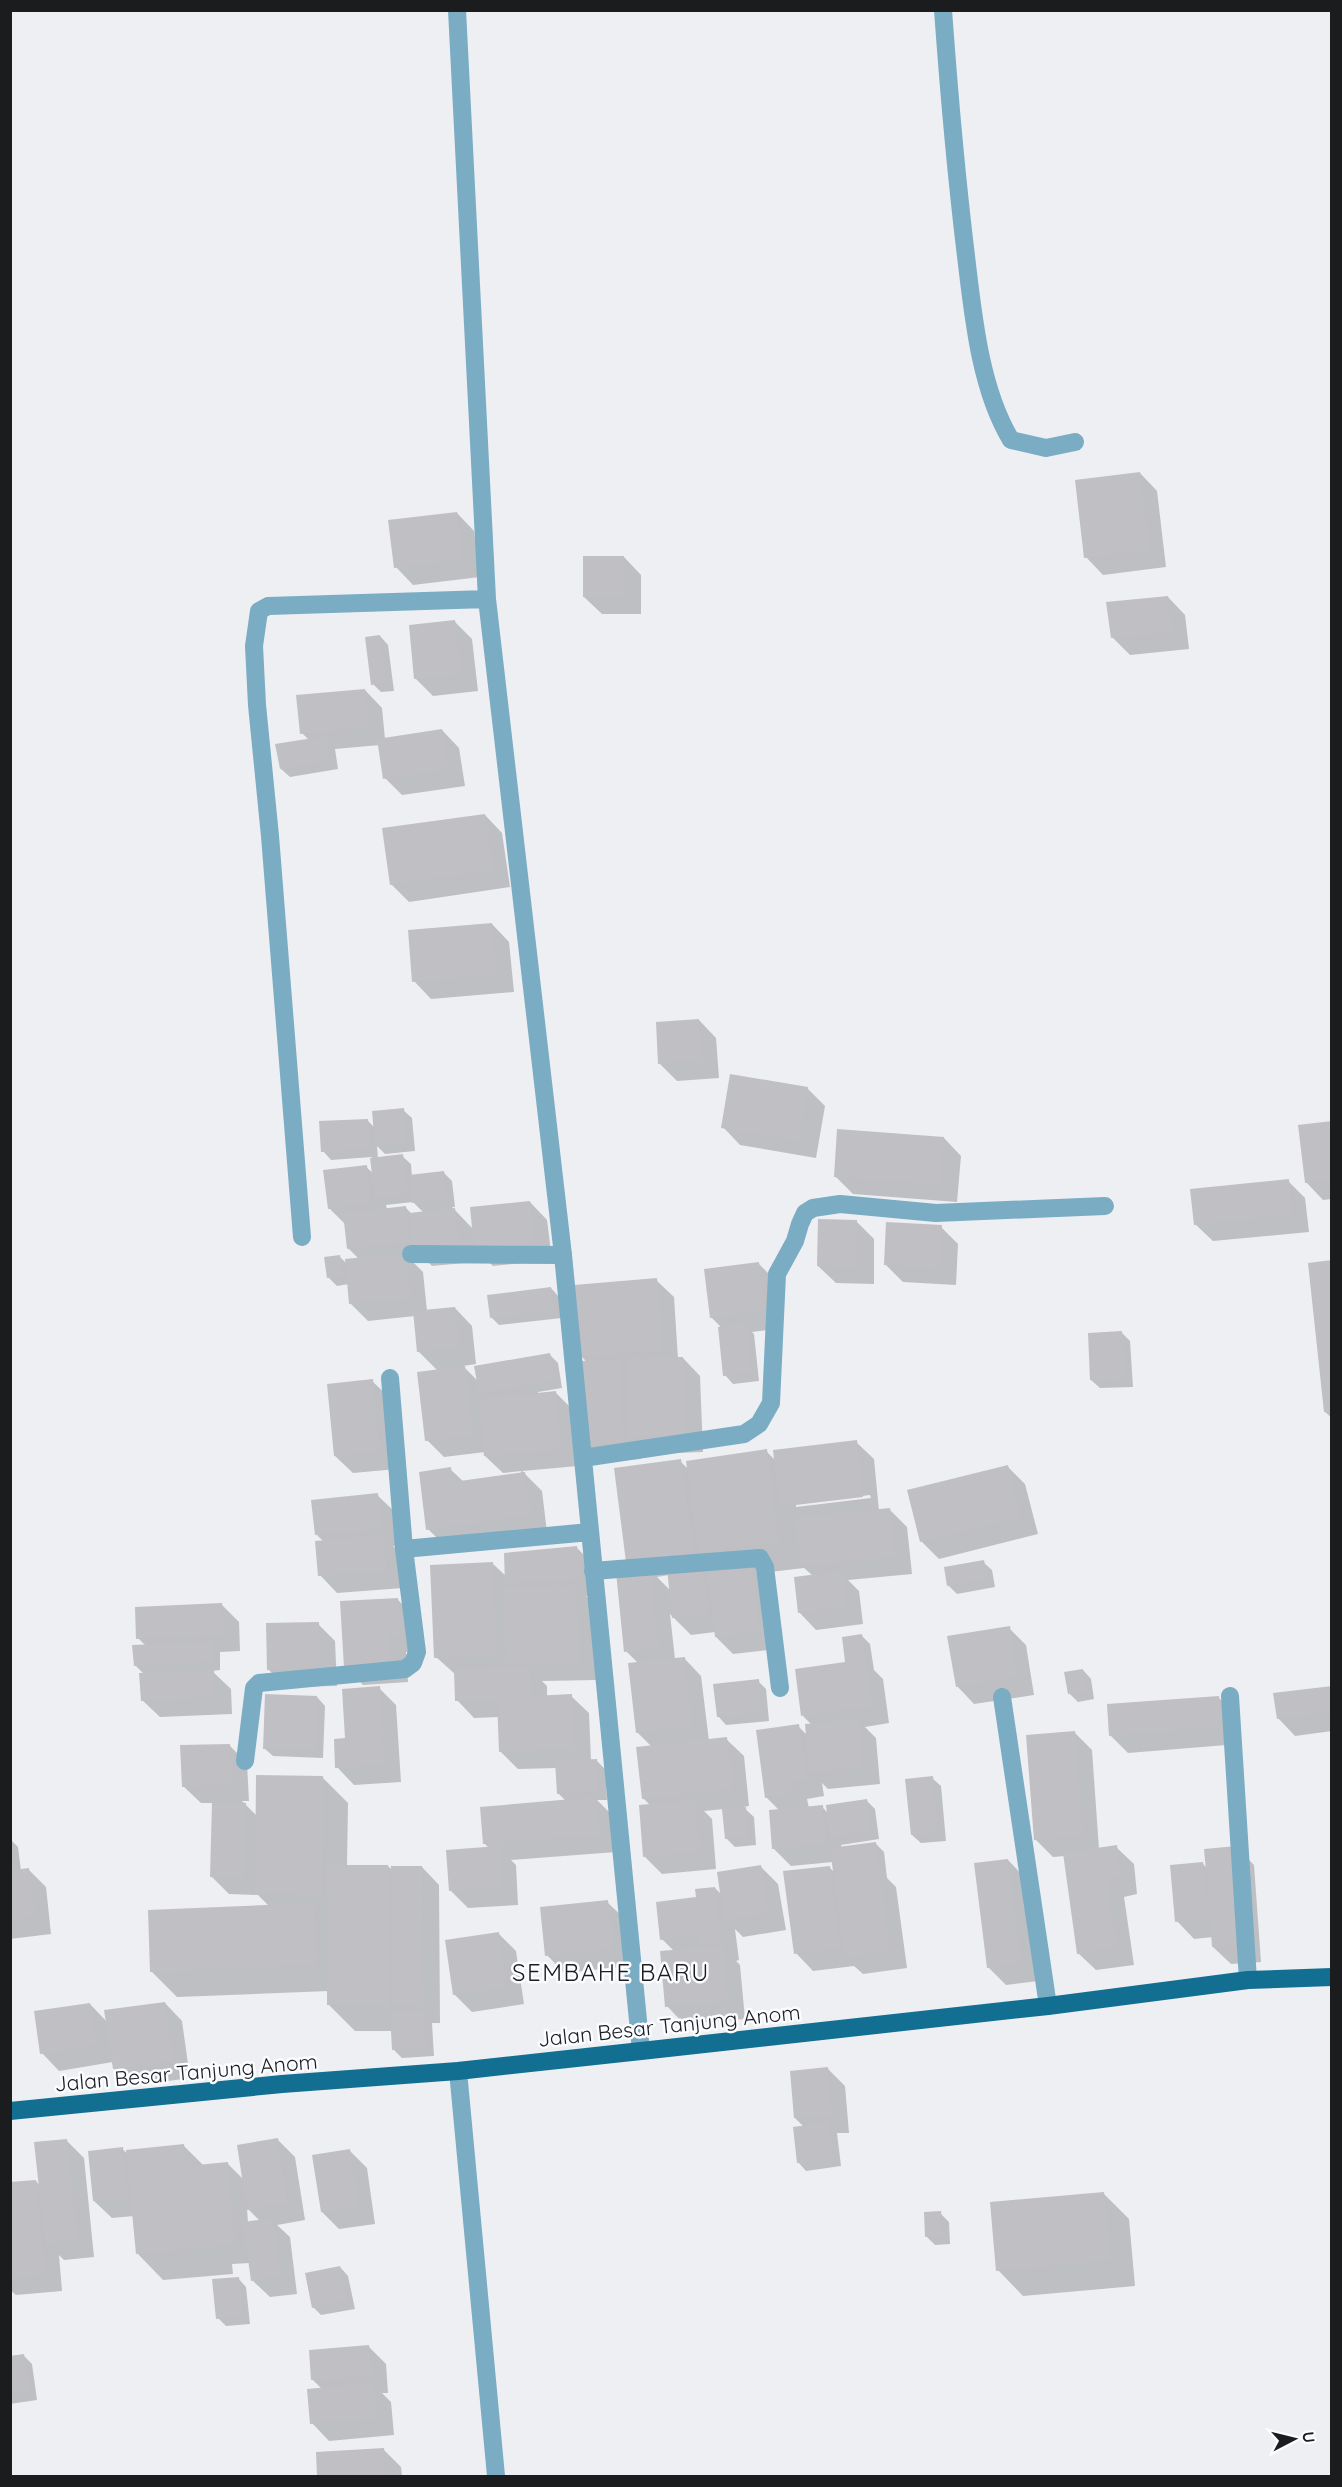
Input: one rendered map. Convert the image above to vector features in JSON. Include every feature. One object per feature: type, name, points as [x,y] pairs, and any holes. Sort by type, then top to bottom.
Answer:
[{"type":"main road","name":"Jalan Besar Tanjung Anom","points":[[10,2111],[282,2084],[458,2071],[1048,2006],[1248,1980],[1332,1977]]},
{"type":"street","points":[[458,10],[488,599],[563,1255],[641,2051]]},
{"type":"street","points":[[944,10],[954,160],[975,332],[998,419],[1011,440],[1046,448],[1075,442]]},
{"type":"street","points":[[302,1237],[271,847],[257,705],[254,646],[259,611],[268,606],[488,599]]},
{"type":"street","points":[[583,1458],[744,1434],[759,1424],[771,1403],[777,1274],[795,1240],[800,1224],[806,1213],[813,1208],[840,1204],[936,1213],[1105,1206]]},
{"type":"street","points":[[411,1254],[563,1255]]},
{"type":"street","points":[[245,1761],[254,1688],[259,1683],[405,1669],[413,1663],[417,1652],[404,1549],[390,1378]]},
{"type":"street","points":[[404,1549],[590,1532]]},
{"type":"street","points":[[593,1571],[760,1558],[765,1567],[780,1688]]},
{"type":"street","points":[[1230,1696],[1248,1980]]},
{"type":"street","points":[[1002,1698],[1048,2006]]},
{"type":"street","points":[[458,2071],[496,2476]]},
{"type":"building","points":[[1140,472],[1150,550],[1084,558],[1075,480]]},
{"type":"building","points":[[457,512],[463,560],[394,568],[388,520]]},
{"type":"building","points":[[583,556],[624,556],[624,598],[583,597]]},
{"type":"building","points":[[1168,596],[1172,632],[1111,638],[1106,602]]},
{"type":"building","points":[[455,620],[461,674],[414,679],[409,625]]},
{"type":"building","points":[[380,635],[386,683],[371,685],[365,637]]},
{"type":"building","points":[[365,689],[369,727],[300,734],[296,695]]},
{"type":"building","points":[[442,729],[449,769],[383,779],[377,739]]},
{"type":"building","points":[[326,736],[331,760],[280,769],[275,744]]},
{"type":"building","points":[[485,814],[493,870],[390,885],[382,828]]},
{"type":"building","points":[[492,923],[497,975],[412,982],[408,930]]},
{"type":"building","points":[[699,1019],[702,1061],[658,1064],[656,1022]]},
{"type":"building","points":[[730,1074],[808,1087],[799,1141],[721,1128]]},
{"type":"building","points":[[404,1108],[407,1143],[375,1146],[372,1111]]},
{"type":"building","points":[[368,1119],[370,1149],[321,1152],[319,1121]]},
{"type":"building","points":[[1332,1121],[1332,1180],[1305,1183],[1298,1125]]},
{"type":"building","points":[[837,1129],[944,1137],[940,1185],[834,1177]]},
{"type":"building","points":[[403,1154],[408,1194],[375,1198],[370,1158]]},
{"type":"building","points":[[367,1165],[371,1203],[328,1209],[323,1170]]},
{"type":"building","points":[[444,1171],[448,1199],[412,1203],[409,1175]]},
{"type":"building","points":[[1289,1179],[1292,1215],[1194,1225],[1190,1189]]},
{"type":"building","points":[[530,1201],[535,1243],[474,1249],[470,1207]]},
{"type":"building","points":[[406,1206],[410,1241],[347,1249],[343,1213]]},
{"type":"building","points":[[455,1208],[459,1245],[413,1250],[409,1213]]},
{"type":"building","points":[[818,1219],[857,1220],[857,1267],[817,1266]]},
{"type":"building","points":[[886,1222],[942,1225],[939,1268],[884,1265]]},
{"type":"building","points":[[406,1253],[411,1298],[349,1304],[345,1259]]},
{"type":"building","points":[[340,1255],[343,1276],[327,1278],[324,1257]]},
{"type":"building","points":[[1332,1260],[1332,1411],[1324,1412],[1308,1263]]},
{"type":"building","points":[[759,1262],[765,1311],[710,1318],[704,1269]]},
{"type":"building","points":[[657,1278],[662,1350],[580,1357],[574,1285]]},
{"type":"building","points":[[551,1287],[554,1310],[490,1318],[487,1295]]},
{"type":"building","points":[[455,1307],[460,1347],[417,1352],[413,1311]]},
{"type":"building","points":[[747,1324],[751,1373],[723,1376],[718,1327]]},
{"type":"building","points":[[1122,1331],[1125,1379],[1090,1380],[1088,1333]]},
{"type":"building","points":[[550,1353],[555,1380],[479,1393],[474,1366]]},
{"type":"building","points":[[683,1357],[686,1435],[627,1437],[625,1358]]},
{"type":"building","points":[[620,1359],[624,1442],[583,1445],[580,1361]]},
{"type":"building","points":[[465,1366],[474,1435],[425,1441],[417,1372]]},
{"type":"building","points":[[373,1379],[380,1452],[334,1456],[327,1384]]},
{"type":"building","points":[[556,1391],[561,1449],[484,1456],[478,1399]]},
{"type":"building","points":[[857,1440],[863,1497],[779,1507],[773,1450]]},
{"type":"building","points":[[767,1449],[779,1542],[698,1553],[686,1461]]},
{"type":"building","points":[[681,1459],[694,1553],[626,1562],[614,1468]]},
{"type":"building","points":[[1008,1465],[1021,1517],[920,1542],[907,1490]]},
{"type":"building","points":[[451,1467],[453,1482],[525,1472],[531,1515],[426,1530],[419,1472]]},
{"type":"building","points":[[378,1493],[382,1529],[315,1535],[311,1500]]},
{"type":"building","points":[[890,1508],[895,1557],[800,1566],[796,1517]]},
{"type":"building","points":[[384,1535],[387,1571],[318,1576],[315,1541]]},
{"type":"building","points":[[577,1546],[580,1578],[505,1584],[504,1553]]},
{"type":"building","points":[[984,1560],[988,1579],[947,1586],[944,1567]]},
{"type":"building","points":[[752,1561],[760,1632],[715,1637],[707,1566]]},
{"type":"building","points":[[493,1562],[497,1655],[434,1658],[430,1565]]},
{"type":"building","points":[[703,1565],[708,1614],[672,1618],[667,1568]]},
{"type":"building","points":[[650,1568],[659,1648],[624,1652],[616,1572]]},
{"type":"building","points":[[842,1571],[847,1607],[798,1613],[794,1577]]},
{"type":"building","points":[[577,1585],[579,1663],[505,1665],[503,1586]]},
{"type":"building","points":[[398,1598],[401,1635],[389,1636],[391,1665],[344,1668],[340,1601]]},
{"type":"building","points":[[222,1603],[224,1634],[136,1639],[135,1607]]},
{"type":"building","points":[[319,1622],[320,1669],[267,1670],[266,1623]]},
{"type":"building","points":[[1010,1626],[1017,1677],[956,1687],[947,1636]]},
{"type":"building","points":[[862,1634],[872,1706],[801,1716],[795,1669],[845,1662],[842,1637]]},
{"type":"building","points":[[212,1642],[212,1662],[134,1666],[132,1645]]},
{"type":"building","points":[[685,1657],[692,1726],[636,1733],[628,1663]]},
{"type":"building","points":[[530,1667],[531,1696],[572,1694],[574,1749],[499,1752],[497,1699],[455,1701],[454,1670]]},
{"type":"building","points":[[1083,1669],[1087,1691],[1068,1694],[1064,1672]]},
{"type":"building","points":[[214,1670],[215,1697],[141,1701],[139,1673]]},
{"type":"building","points":[[759,1679],[761,1713],[717,1717],[713,1684]]},
{"type":"building","points":[[380,1686],[385,1765],[335,1768],[334,1739],[345,1738],[342,1689]]},
{"type":"building","points":[[1332,1686],[1332,1712],[1277,1719],[1273,1693]]},
{"type":"building","points":[[265,1694],[317,1696],[316,1750],[263,1749]]},
{"type":"building","points":[[1219,1696],[1222,1727],[1109,1736],[1107,1704]]},
{"type":"building","points":[[859,1719],[863,1767],[809,1772],[805,1724]]},
{"type":"building","points":[[799,1724],[807,1779],[791,1782],[793,1793],[765,1798],[756,1730]]},
{"type":"building","points":[[1075,1731],[1083,1837],[1034,1840],[1026,1735]]},
{"type":"building","points":[[727,1737],[733,1789],[642,1799],[636,1747]]},
{"type":"building","points":[[230,1744],[232,1784],[182,1787],[180,1745]]},
{"type":"building","points":[[597,1759],[599,1792],[557,1794],[555,1761]]},
{"type":"building","points":[[256,1775],[323,1776],[322,1895],[255,1894]]},
{"type":"building","points":[[933,1776],[938,1833],[911,1835],[905,1779]]},
{"type":"building","points":[[596,1797],[600,1835],[483,1844],[480,1807]]},
{"type":"building","points":[[867,1799],[872,1831],[830,1837],[826,1805]]},
{"type":"building","points":[[695,1800],[700,1852],[643,1857],[639,1805]]},
{"type":"building","points":[[212,1802],[246,1803],[244,1878],[210,1877]]},
{"type":"building","points":[[823,1805],[826,1845],[772,1849],[769,1810]]},
{"type":"building","points":[[746,1807],[748,1837],[725,1839],[722,1809]]},
{"type":"building","points":[[876,1842],[890,1951],[844,1957],[830,1848]]},
{"type":"building","points":[[1117,1845],[1121,1877],[1107,1880],[1117,1948],[1077,1954],[1063,1853]]},
{"type":"building","points":[[499,1846],[501,1888],[449,1891],[446,1850]]},
{"type":"building","points":[[1237,1846],[1245,1945],[1212,1947],[1210,1918],[1175,1922],[1170,1865],[1203,1862],[1210,1915],[1204,1849]]},
{"type":"building","points":[[10,1852],[14,1870],[29,1868],[35,1917],[10,1920]]},
{"type":"building","points":[[1008,1859],[1021,1964],[987,1968],[974,1863]]},
{"type":"building","points":[[327,1865],[388,1865],[389,2006],[327,2005]]},
{"type":"building","points":[[761,1865],[769,1913],[724,1920],[717,1872]]},
{"type":"building","points":[[391,1866],[422,1866],[423,2006],[392,2006]]},
{"type":"building","points":[[830,1866],[840,1948],[794,1954],[783,1871]]},
{"type":"building","points":[[715,1887],[722,1943],[701,1946],[699,1935],[660,1940],[656,1902],[696,1897],[695,1889]]},
{"type":"building","points":[[608,1900],[613,1949],[545,1956],[540,1907]]},
{"type":"building","points":[[314,1903],[316,1965],[150,1972],[148,1910]]},
{"type":"building","points":[[499,1932],[507,1987],[453,1995],[445,1940]]},
{"type":"building","points":[[723,1946],[728,2002],[665,2007],[660,1951]]},
{"type":"building","points":[[165,2002],[173,2061],[113,2069],[104,2010]]},
{"type":"building","points":[[90,2003],[97,2045],[40,2054],[34,2011]]},
{"type":"building","points":[[424,2010],[426,2048],[392,2050],[390,2012]]},
{"type":"building","points":[[828,2067],[832,2116],[794,2118],[790,2071]]},
{"type":"building","points":[[829,2122],[833,2158],[797,2163],[793,2127]]},
{"type":"building","points":[[278,2138],[288,2203],[247,2210],[237,2145]]},
{"type":"building","points":[[67,2139],[77,2240],[45,2243],[34,2142]]},
{"type":"building","points":[[184,2144],[186,2166],[228,2162],[235,2245],[136,2254],[126,2150]]},
{"type":"building","points":[[123,2147],[128,2198],[93,2201],[88,2151]]},
{"type":"building","points":[[350,2149],[358,2207],[321,2212],[312,2155]]},
{"type":"building","points":[[36,2180],[45,2274],[10,2277],[10,2182]]},
{"type":"building","points":[[1104,2192],[1110,2260],[996,2271],[990,2202]]},
{"type":"building","points":[[941,2211],[943,2236],[925,2237],[924,2212]]},
{"type":"building","points":[[273,2218],[281,2277],[251,2281],[243,2222]]},
{"type":"building","points":[[340,2266],[348,2301],[312,2308],[305,2273]]},
{"type":"building","points":[[239,2277],[243,2316],[216,2319],[212,2279]]},
{"type":"building","points":[[369,2345],[372,2376],[311,2380],[309,2350]]},
{"type":"building","points":[[24,2354],[29,2392],[10,2395],[10,2356]]},
{"type":"building","points":[[374,2383],[377,2418],[310,2424],[307,2389]]},
{"type":"building","points":[[384,2448],[386,2476],[317,2476],[316,2452]]},
{"type":"district","name":"SEMBAHE BARU","points":[[611,1972]]}]
